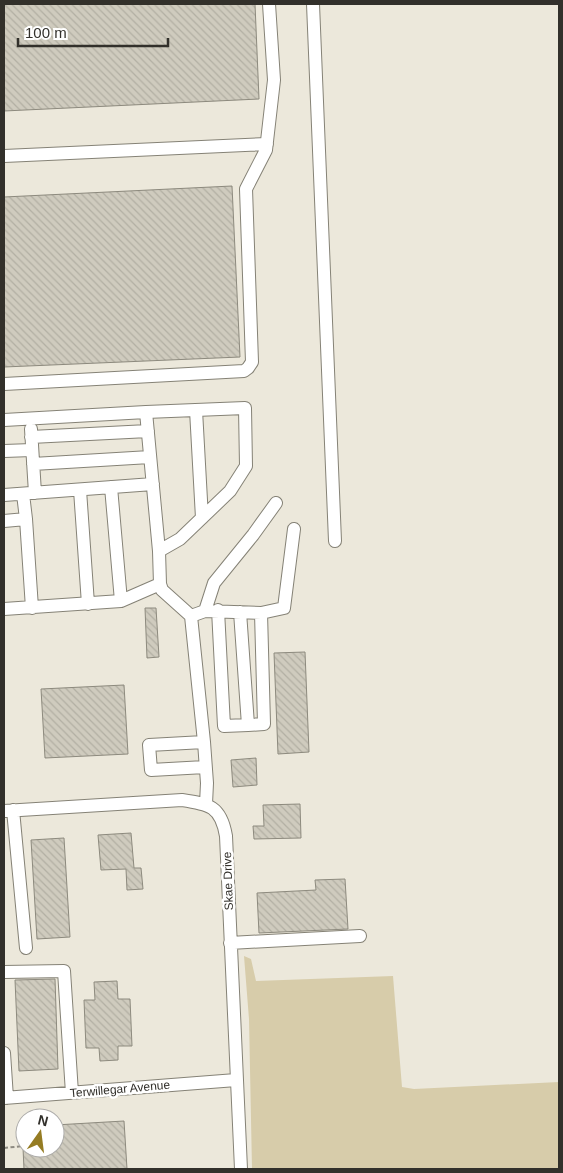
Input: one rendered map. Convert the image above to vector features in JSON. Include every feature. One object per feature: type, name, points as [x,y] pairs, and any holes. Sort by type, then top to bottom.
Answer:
[{"type":"street","points":[[4,384],[244,371],[248,368],[252,362],[246,189],[266,150],[267,144],[274,80],[269,4]]},
{"type":"street","points":[[312,4],[334,541]]},
{"type":"street","points":[[4,156],[267,144]]},
{"type":"street","points":[[4,420],[245,408],[246,466],[230,491],[180,539],[159,551]]},
{"type":"street","points":[[196,410],[202,518]]},
{"type":"street","points":[[26,948],[9,811],[182,800],[206,804],[207,783],[204,742],[191,616],[162,590],[160,584],[159,551],[146,412]]},
{"type":"street","points":[[30,419],[33,464],[26,519],[32,608]]},
{"type":"street","points":[[4,451],[32,443],[148,431]]},
{"type":"street","points":[[33,464],[150,457]]},
{"type":"street","points":[[4,495],[153,484]]},
{"type":"street","points":[[111,487],[121,602]]},
{"type":"street","points":[[80,490],[88,604]]},
{"type":"street","points":[[261,613],[264,724],[224,726],[212,610],[214,583],[276,503]]},
{"type":"street","points":[[4,521],[26,519]]},
{"type":"street","points":[[191,616],[212,610],[261,613],[284,608],[294,529]]},
{"type":"street","points":[[4,609],[121,602],[160,584]]},
{"type":"street","points":[[240,612],[248,725]]},
{"type":"street","points":[[204,742],[149,745],[151,770],[205,767]]},
{"type":"street","name":"Skae Drive","points":[[206,804],[220,814],[226,836],[241,1169]]},
{"type":"street","points":[[230,943],[360,936]]},
{"type":"street","points":[[4,972],[64,971],[72,1093]]},
{"type":"street","points":[[4,1053],[6,1098]]},
{"type":"street","name":"Terwillegar Avenue","points":[[6,1098],[236,1080]]},
{"type":"shaded area","points":[[244,956],[251,959],[256,981],[393,976],[402,1087],[414,1089],[559,1082],[559,1169],[252,1169],[249,1019]]},
{"type":"building","points":[[4,4],[255,4],[259,99],[4,111]]},
{"type":"building","points":[[232,186],[240,357],[4,367],[4,197]]},
{"type":"building","points":[[145,608],[156,608],[159,657],[147,658]]},
{"type":"building","points":[[305,652],[309,752],[278,754],[274,653]]},
{"type":"building","points":[[124,685],[128,754],[45,758],[41,689]]},
{"type":"building","points":[[256,758],[257,785],[233,787],[231,760]]},
{"type":"building","points":[[300,804],[301,838],[254,839],[253,826],[264,826],[263,805]]},
{"type":"building","points":[[131,833],[134,868],[141,868],[143,889],[127,890],[126,869],[101,870],[98,835]]},
{"type":"building","points":[[64,838],[70,937],[37,939],[31,840]]},
{"type":"building","points":[[345,879],[348,929],[259,933],[257,893],[316,890],[315,880]]},
{"type":"building","points":[[55,979],[58,1069],[19,1071],[15,980]]},
{"type":"building","points":[[117,981],[118,999],[130,999],[132,1046],[118,1046],[118,1060],[100,1061],[99,1048],[86,1048],[84,1000],[95,1000],[94,982]]},
{"type":"building","points":[[124,1121],[127,1169],[24,1169],[23,1158],[65,1158],[65,1124]]}]
